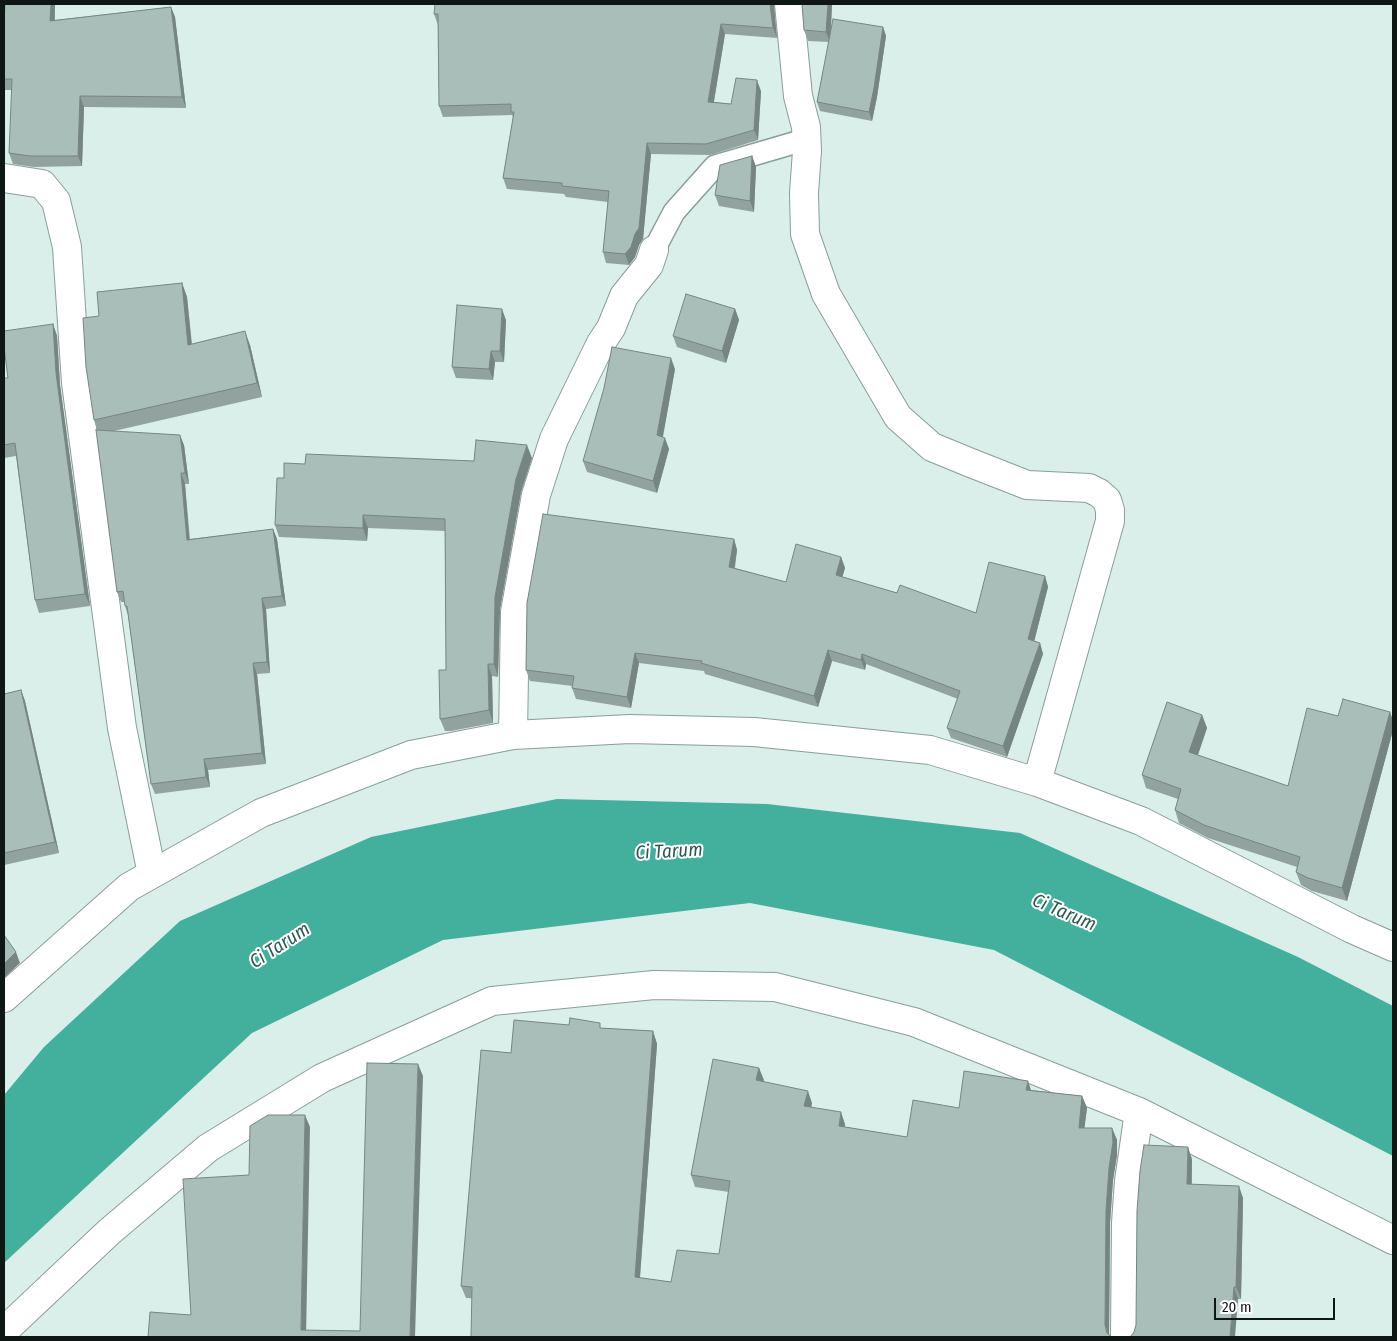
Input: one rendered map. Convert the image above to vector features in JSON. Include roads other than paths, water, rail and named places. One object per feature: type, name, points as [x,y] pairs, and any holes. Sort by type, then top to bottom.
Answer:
[{"type":"street","points":[[789,4],[798,96],[806,128],[805,234],[826,294],[898,417],[932,447],[970,463],[1028,485],[1089,488],[1107,500],[1110,510],[1110,521],[1037,782]]},
{"type":"street","points":[[4,178],[42,184],[56,201],[68,247],[76,383],[122,728],[152,874]]},
{"type":"street","points":[[513,735],[515,612],[536,495],[554,439],[601,343],[611,328],[624,296],[649,265],[654,250]]},
{"type":"street","points":[[4,998],[129,887],[261,813],[411,755],[513,735],[630,728],[754,732],[930,750],[1037,782],[1141,821],[1393,948]]},
{"type":"street","points":[[4,1331],[109,1232],[208,1148],[322,1078],[492,1001],[654,985],[775,987],[914,1022],[1139,1112],[1393,1240]]},
{"type":"street","points":[[1124,1337],[1126,1223],[1129,1181],[1139,1112]]},
{"type":"lane","points":[[654,250],[674,212],[715,166],[804,140]]},
{"type":"water","name":"Ci Tarum","points":[[557,799],[767,804],[1020,833],[1298,957],[1393,1006],[1393,1156],[994,950],[750,903],[443,940],[252,1033],[4,1263],[4,1095],[44,1047],[180,921],[371,837]]}]
